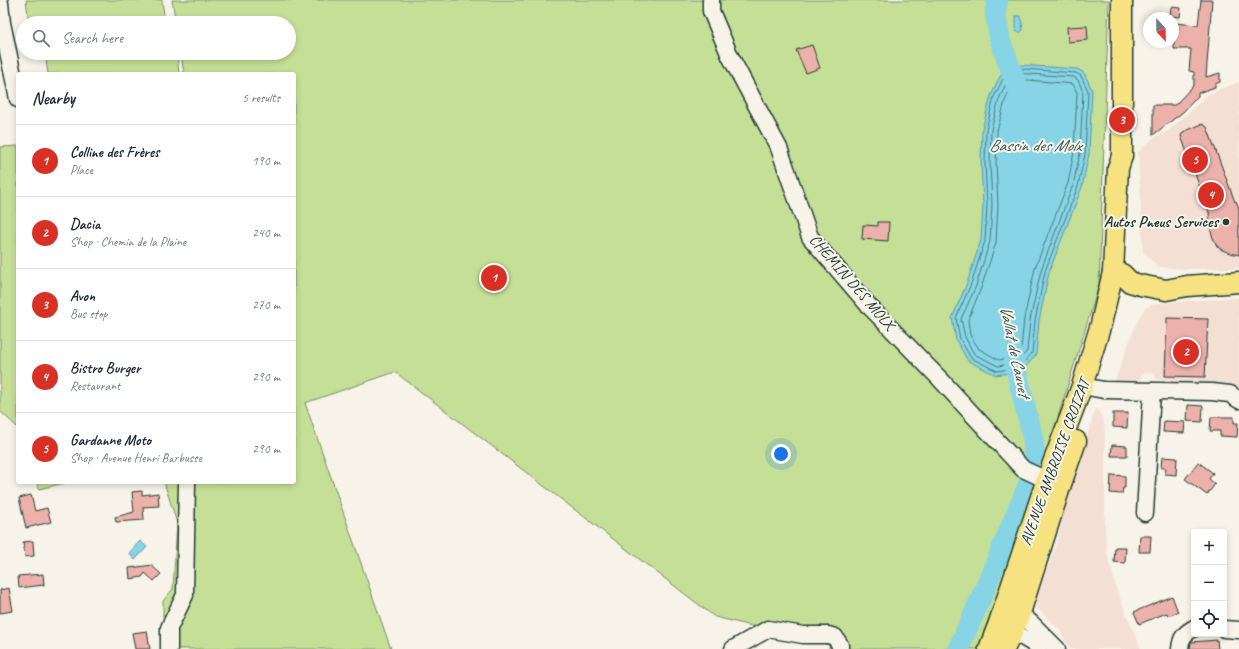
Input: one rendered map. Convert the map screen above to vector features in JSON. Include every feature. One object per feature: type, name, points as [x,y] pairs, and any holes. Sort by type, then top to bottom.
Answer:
[{"type":"main road","name":"AVENUE AMBROISE CROIZAT","points":[[1004,649],[1009,617],[1044,478],[1108,344],[1118,273],[1128,223],[1125,168],[1122,156],[1122,0]]},
{"type":"main road","points":[[1118,273],[1130,282],[1166,290],[1187,286],[1239,282]]},
{"type":"main road","name":"AVENUE AMBROISE CROIZAT","points":[[989,649],[1009,617]]},
{"type":"street","name":"CHEMIN DES MOLX","points":[[711,0],[711,11],[730,56],[779,148],[810,237],[869,306],[940,379],[1023,470],[1044,478]]},
{"type":"street","points":[[0,3],[2,23],[16,90]]},
{"type":"street","points":[[1088,387],[1152,391],[1212,392],[1230,394],[1239,400]]},
{"type":"street","points":[[1145,513],[1152,391]]},
{"type":"street","points":[[169,649],[169,628],[185,595],[187,484]]},
{"type":"street","points":[[1009,617],[1038,649]]},
{"type":"street","points":[[1009,617],[1057,649]]},
{"type":"street","points":[[733,649],[768,629],[804,635],[828,634],[835,637],[840,645],[840,649]]},
{"type":"street","points":[[1227,629],[1239,630]]},
{"type":"street","points":[[1180,649],[1180,639],[1191,630]]},
{"type":"shaded area","points":[[1239,82],[1239,268],[1186,269],[1159,267],[1143,252],[1138,152],[1153,138],[1168,131],[1210,93]]},
{"type":"shaded area","points":[[1239,298],[1239,391],[1167,385],[1167,381],[1156,379],[1155,374],[1142,373],[1140,381],[1135,383],[1114,383],[1136,324],[1145,308],[1160,303]]},
{"type":"shaded area","points":[[1096,408],[1101,415],[1105,432],[1105,530],[1107,554],[1117,591],[1141,649],[1069,649],[1060,630],[1037,608],[1037,598],[1058,539],[1066,500]]},
{"type":"green space","points":[[26,0],[162,0],[164,16],[28,16]]},
{"type":"green space","points":[[172,0],[1109,0],[1099,285],[1034,494],[978,649],[829,649],[829,645],[715,617],[395,372],[305,403],[391,649],[163,649],[163,601],[173,589],[177,523],[165,484],[296,484],[296,72],[184,72],[182,60],[296,60],[296,16],[175,16]]},
{"type":"green space","points":[[46,60],[178,60],[179,72],[48,72]]},
{"type":"green space","points":[[16,146],[16,426],[0,411],[0,147]]},
{"type":"green space","points":[[38,484],[60,484],[39,489]]},
{"type":"water","points":[[1016,16],[1021,16],[1023,30],[1021,32],[1016,31]]},
{"type":"water","name":"Bassin des Molx","points":[[1008,64],[1077,69],[1084,73],[1092,90],[1089,154],[1082,187],[1049,272],[1039,321],[1036,355],[1022,371],[996,375],[968,361],[956,340],[952,318],[967,283],[981,240],[983,205],[981,162],[982,129],[991,96],[998,80]]},
{"type":"water","points":[[140,541],[147,547],[135,560],[129,553]]},
{"type":"building","points":[[1201,0],[1212,0],[1206,77],[1220,73],[1220,82],[1215,84],[1215,87],[1198,93],[1198,96],[1183,112],[1153,135],[1153,105],[1175,105],[1194,85],[1194,72],[1189,71],[1191,49],[1174,48],[1179,48],[1179,23],[1198,25]]},
{"type":"building","points":[[1171,7],[1181,8],[1180,17],[1179,12],[1170,12]]},
{"type":"building","points":[[1087,26],[1088,40],[1068,42],[1067,27]]},
{"type":"building","points":[[812,45],[820,68],[806,73],[796,50]]},
{"type":"building","points":[[1202,124],[1207,127],[1235,202],[1236,201],[1239,208],[1239,255],[1222,250],[1217,246],[1213,238],[1210,228],[1209,212],[1181,136],[1183,132]]},
{"type":"building","points":[[878,222],[889,222],[888,241],[862,239],[863,225],[878,226]]},
{"type":"building","points":[[1167,318],[1208,319],[1205,377],[1165,376]]},
{"type":"building","points":[[1188,405],[1203,406],[1202,422],[1187,421]]},
{"type":"building","points":[[1113,413],[1128,413],[1127,428],[1113,427]]},
{"type":"building","points":[[1211,417],[1234,417],[1234,423],[1238,423],[1237,437],[1220,436],[1220,431],[1210,431]]},
{"type":"building","points":[[1164,421],[1185,422],[1184,433],[1163,432]]},
{"type":"building","points":[[1112,445],[1127,446],[1127,456],[1111,456]]},
{"type":"building","points":[[1162,457],[1177,458],[1176,475],[1165,474],[1166,468],[1161,468]]},
{"type":"building","points":[[1198,462],[1213,473],[1209,479],[1215,484],[1207,495],[1185,479]]},
{"type":"building","points":[[1111,475],[1125,476],[1125,488],[1123,488],[1122,494],[1110,493]]},
{"type":"building","points":[[142,491],[142,495],[158,493],[159,506],[143,507],[144,520],[116,522],[115,517],[134,512],[132,492]]},
{"type":"building","points":[[31,495],[35,511],[47,508],[51,522],[26,528],[19,498]]},
{"type":"building","points":[[1140,536],[1151,536],[1150,552],[1139,552]]},
{"type":"building","points":[[33,541],[34,556],[25,557],[23,542]]},
{"type":"building","points":[[1115,547],[1126,547],[1125,563],[1114,562]]},
{"type":"building","points":[[153,565],[152,566],[161,574],[154,581],[145,573],[142,577],[130,579],[129,568]]},
{"type":"building","points":[[43,574],[44,585],[19,588],[18,576]]},
{"type":"building","points":[[9,588],[13,611],[0,613],[0,590]]},
{"type":"building","points":[[1172,596],[1178,612],[1168,616],[1167,613],[1139,624],[1134,612]]},
{"type":"building","points":[[147,631],[150,649],[135,649],[132,633]]},
{"type":"building","points":[[1217,640],[1218,649],[1190,649],[1191,642]]},
{"type":"waterway","name":"Vallat de Cauvet","points":[[998,0],[995,12],[1000,40],[1018,89]]},
{"type":"waterway","name":"Vallat de Cauvet","points":[[958,649],[1035,469],[1033,439],[1010,345]]},
{"type":"place","name":"Avon","points":[[1122,120]]},
{"type":"place","name":"Gardanne Moto","points":[[1195,160]]},
{"type":"place","name":"Bistro Burger","points":[[1211,195]]},
{"type":"place","name":"Autos Pneus Services","points":[[1226,222]]},
{"type":"place","name":"Colline des Frères","points":[[494,278]]},
{"type":"place","name":"Dacia","points":[[1186,352]]}]
